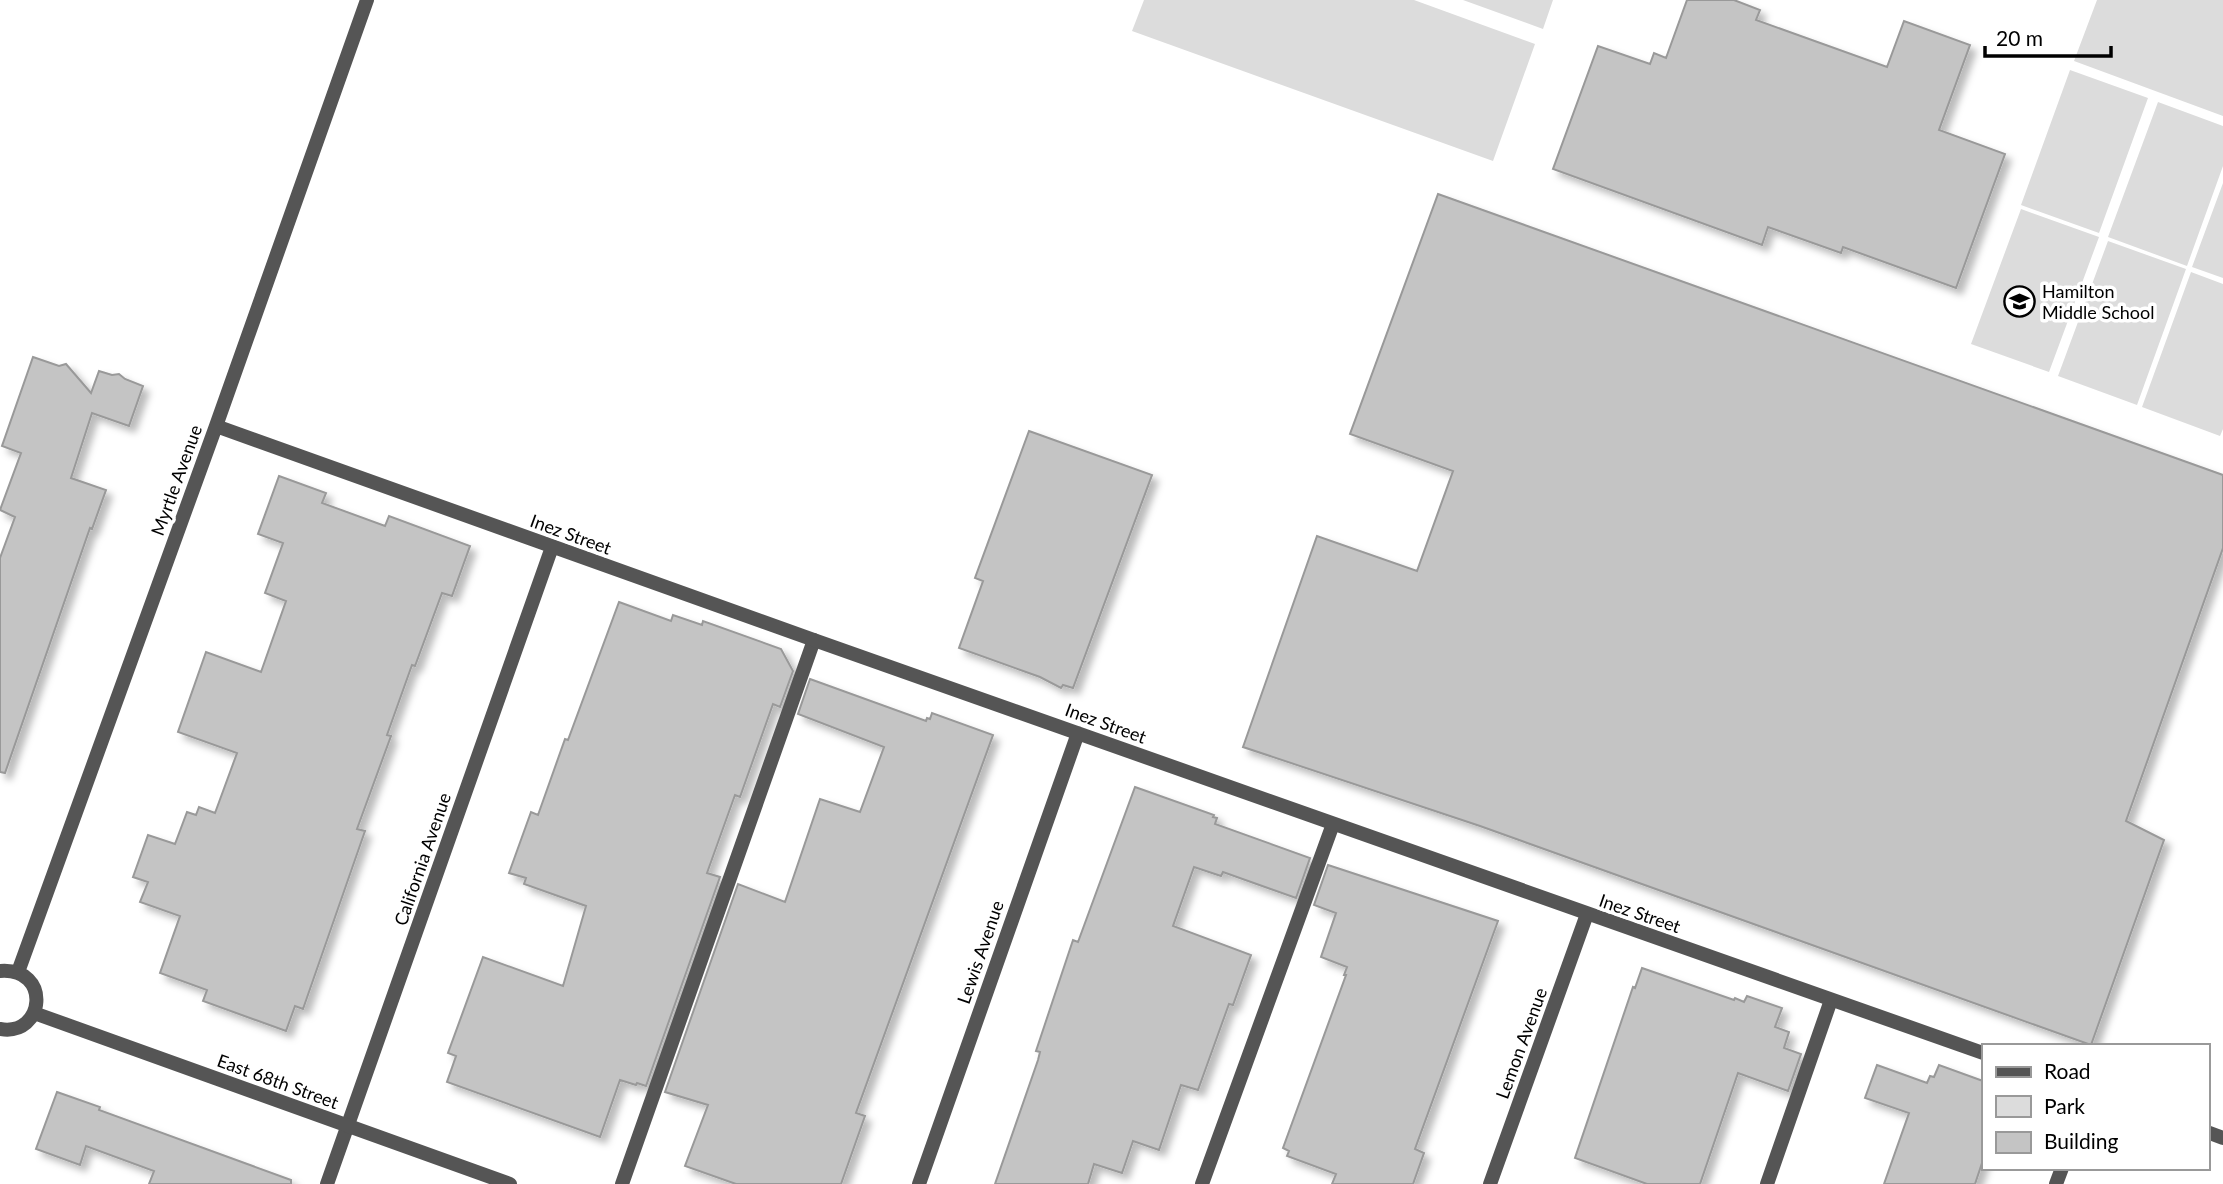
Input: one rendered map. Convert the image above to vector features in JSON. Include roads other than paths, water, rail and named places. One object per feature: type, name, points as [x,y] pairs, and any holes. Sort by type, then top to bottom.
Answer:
[{"type":"street","name":"Myrtle Avenue","points":[[18,972],[367,0]]},
{"type":"street","name":"Inez Street","points":[[216,426],[1982,1053]]},
{"type":"street","name":"California Avenue","points":[[327,1184],[552,547]]},
{"type":"street","points":[[622,1184],[814,640]]},
{"type":"street","name":"Lewis Avenue","points":[[919,1184],[1078,733]]},
{"type":"street","points":[[1202,1184],[1333,824]]},
{"type":"street","name":"Lemon Avenue","points":[[1490,1184],[1587,914]]},
{"type":"street","points":[[0,971],[18,972],[33,985],[37,1004],[34,1013],[23,1026],[0,1029]]},
{"type":"street","points":[[1768,1184],[1831,1000]]},
{"type":"street","name":"East 68th Street","points":[[34,1013],[510,1184]]},
{"type":"place","name":"Hamilton Middle School","points":[[2019,301]]}]
